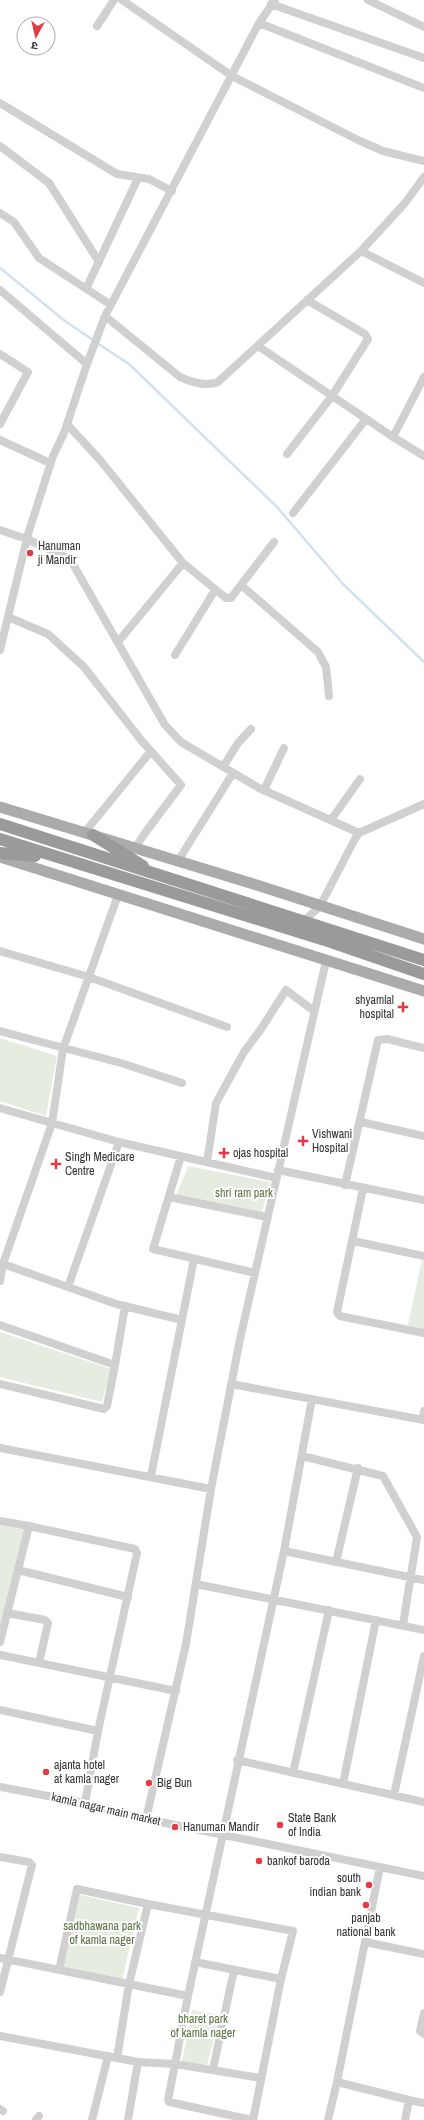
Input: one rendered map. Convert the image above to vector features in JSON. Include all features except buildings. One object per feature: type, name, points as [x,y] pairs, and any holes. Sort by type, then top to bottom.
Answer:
[{"type":"highway","points":[[0,824],[424,960]]},
{"type":"highway","points":[[89,834],[160,876]]},
{"type":"highway","points":[[0,839],[331,942],[424,974]]},
{"type":"highway","points":[[0,852],[68,860]]},
{"type":"main road","points":[[0,806],[424,939]]},
{"type":"main road","points":[[0,857],[243,932],[326,961],[424,991]]},
{"type":"street","points":[[97,26],[114,0]]},
{"type":"street","points":[[122,0],[232,76],[358,140],[383,150],[424,161]]},
{"type":"street","points":[[368,0],[424,27]]},
{"type":"street","points":[[0,650],[27,539],[50,463],[67,424],[105,316],[259,23],[273,2],[424,58]]},
{"type":"street","points":[[259,23],[424,88]]},
{"type":"street","points":[[0,103],[117,174],[155,182],[172,191]]},
{"type":"street","points":[[0,146],[50,184],[99,262]]},
{"type":"street","points":[[105,316],[180,376],[188,380],[212,384],[218,382],[361,251],[405,203],[424,176]]},
{"type":"street","points":[[86,289],[138,178]]},
{"type":"street","points":[[0,213],[14,222],[39,258],[111,305]]},
{"type":"street","points":[[361,251],[424,283]]},
{"type":"street","points":[[0,290],[87,364]]},
{"type":"street","points":[[287,454],[332,396],[368,340],[368,336],[307,300]]},
{"type":"street","points":[[258,346],[393,437],[424,456]]},
{"type":"street","points":[[0,354],[28,372],[0,424]]},
{"type":"street","points":[[393,437],[424,377]]},
{"type":"street","points":[[293,512],[366,419]]},
{"type":"street","points":[[67,424],[100,460],[183,564],[228,599],[241,585],[274,542]]},
{"type":"street","points":[[0,440],[50,463]]},
{"type":"street","points":[[0,530],[27,539],[70,559],[170,731],[180,742],[264,790],[359,833]]},
{"type":"street","points":[[118,642],[183,564]]},
{"type":"street","points":[[241,585],[318,652],[326,667],[329,696]]},
{"type":"street","points":[[175,655],[215,590]]},
{"type":"street","points":[[8,617],[48,634],[73,657],[87,671],[181,786],[144,833],[135,848]]},
{"type":"street","points":[[223,767],[238,743],[251,729]]},
{"type":"street","points":[[264,790],[284,748]]},
{"type":"street","points":[[89,834],[151,751]]},
{"type":"street","points":[[178,861],[233,773]]},
{"type":"street","points":[[331,820],[360,779]]},
{"type":"street","points":[[304,921],[320,906],[359,833],[424,804]]},
{"type":"street","points":[[0,1281],[3,1264],[52,1123],[64,1049],[118,894]]},
{"type":"street","points":[[0,951],[89,977],[227,1027]]},
{"type":"street","points":[[146,1819],[176,1692],[196,1584],[211,1489],[231,1384],[267,1217],[326,961]]},
{"type":"street","points":[[206,1162],[214,1108],[244,1052],[286,990],[314,1010]]},
{"type":"street","points":[[0,1031],[121,1063],[182,1083]]},
{"type":"street","points":[[345,1185],[361,1122],[378,1040],[387,1039],[424,1048]]},
{"type":"street","points":[[0,1108],[119,1142],[206,1162],[345,1185],[424,1200]]},
{"type":"street","points":[[361,1122],[424,1136]]},
{"type":"street","points":[[68,1287],[119,1142]]},
{"type":"street","points":[[181,1156],[153,1250],[255,1273]]},
{"type":"street","points":[[363,1189],[338,1314],[424,1333]]},
{"type":"street","points":[[169,1197],[267,1217]]},
{"type":"street","points":[[353,1241],[424,1256]]},
{"type":"street","points":[[151,1476],[194,1259]]},
{"type":"street","points":[[3,1264],[125,1306],[182,1320]]},
{"type":"street","points":[[0,1384],[104,1409],[108,1406],[125,1306]]},
{"type":"street","points":[[0,1324],[115,1365]]},
{"type":"street","points":[[231,1384],[423,1420],[424,1411]]},
{"type":"street","points":[[59,1970],[77,1889],[206,1916],[293,1931],[281,1979],[253,2120],[169,2102],[168,2100],[195,1962],[206,1916],[224,1835],[237,1760],[284,1551],[312,1399]]},
{"type":"street","points":[[0,1448],[151,1476],[211,1489]]},
{"type":"street","points":[[302,1456],[358,1468],[383,1476],[416,1534],[412,1577],[403,1625]]},
{"type":"street","points":[[336,1562],[358,1468]]},
{"type":"street","points":[[0,1521],[135,1549],[137,1552],[98,1731],[85,1803]]},
{"type":"street","points":[[0,1642],[29,1526]]},
{"type":"street","points":[[284,1551],[424,1580]]},
{"type":"street","points":[[18,1570],[128,1597]]},
{"type":"street","points":[[196,1584],[424,1630]]},
{"type":"street","points":[[293,1773],[329,1610]]},
{"type":"street","points":[[7,1613],[45,1620],[48,1623],[39,1663]]},
{"type":"street","points":[[343,1784],[376,1620]]},
{"type":"street","points":[[0,1655],[176,1692]]},
{"type":"street","points":[[394,1795],[424,1656]]},
{"type":"street","points":[[0,1710],[98,1731]]},
{"type":"street","points":[[237,1760],[424,1802]]},
{"type":"street","name":"kamla nagar main market","points":[[0,1787],[85,1803],[146,1819],[424,1876]]},
{"type":"street","points":[[0,1857],[29,1862],[32,1865],[0,1992]]},
{"type":"street","points":[[328,2120],[380,1867]]},
{"type":"street","points":[[116,2058],[129,1984],[148,1904]]},
{"type":"street","points":[[365,1942],[424,1954]]},
{"type":"street","points":[[0,1958],[188,1996]]},
{"type":"street","points":[[195,1962],[281,1979]]},
{"type":"street","points":[[213,2070],[234,1970]]},
{"type":"street","points":[[424,2013],[420,2031],[424,2034]]},
{"type":"street","points":[[0,2036],[138,2062],[175,2064],[261,2078]]},
{"type":"street","points":[[92,2120],[108,2056]]},
{"type":"street","points":[[128,2120],[138,2062]]},
{"type":"street","points":[[337,2082],[424,2103]]},
{"type":"street","points":[[405,2120],[409,2100]]},
{"type":"green space","points":[[0,1038],[57,1056],[46,1116],[0,1101]]},
{"type":"green space","name":"shri ram park","points":[[188,1166],[270,1182],[262,1212],[176,1196]]},
{"type":"green space","points":[[423,1255],[424,1256],[424,1333],[407,1329]]},
{"type":"green space","points":[[0,1332],[111,1369],[102,1402],[0,1377]]},
{"type":"green space","points":[[0,1525],[26,1530],[0,1628]]},
{"type":"green space","name":"sadbhawana park of kamla nager","points":[[80,1895],[139,1908],[122,1980],[64,1967]]},
{"type":"green space","name":"bharet park of kamla nager","points":[[192,2010],[221,2015],[206,2068],[182,2062]]},
{"type":"waterway","points":[[0,268],[65,321],[93,340]]},
{"type":"waterway","points":[[97,343],[129,364],[277,507],[343,584],[424,662]]},
{"type":"place","name":"Hanuman ji Mandir","points":[[30,553]]},
{"type":"place","name":"shyamlal hospital","points":[[403,1007]]},
{"type":"place","name":"Vishwani Hospital","points":[[303,1141]]},
{"type":"place","name":"ojas hospital","points":[[224,1153]]},
{"type":"place","name":"Singh Medicare Centre","points":[[56,1164]]},
{"type":"place","name":"ajanta hotel at kamla nager","points":[[46,1772]]},
{"type":"place","name":"Big Bun","points":[[149,1783]]},
{"type":"place","name":"State Bank of India","points":[[280,1825]]},
{"type":"place","name":"Hanuman Mandir","points":[[175,1827]]},
{"type":"place","name":"bankof baroda","points":[[259,1861]]},
{"type":"place","name":"south indian bank","points":[[369,1885]]},
{"type":"place","name":"panjab national bank","points":[[366,1905]]}]
